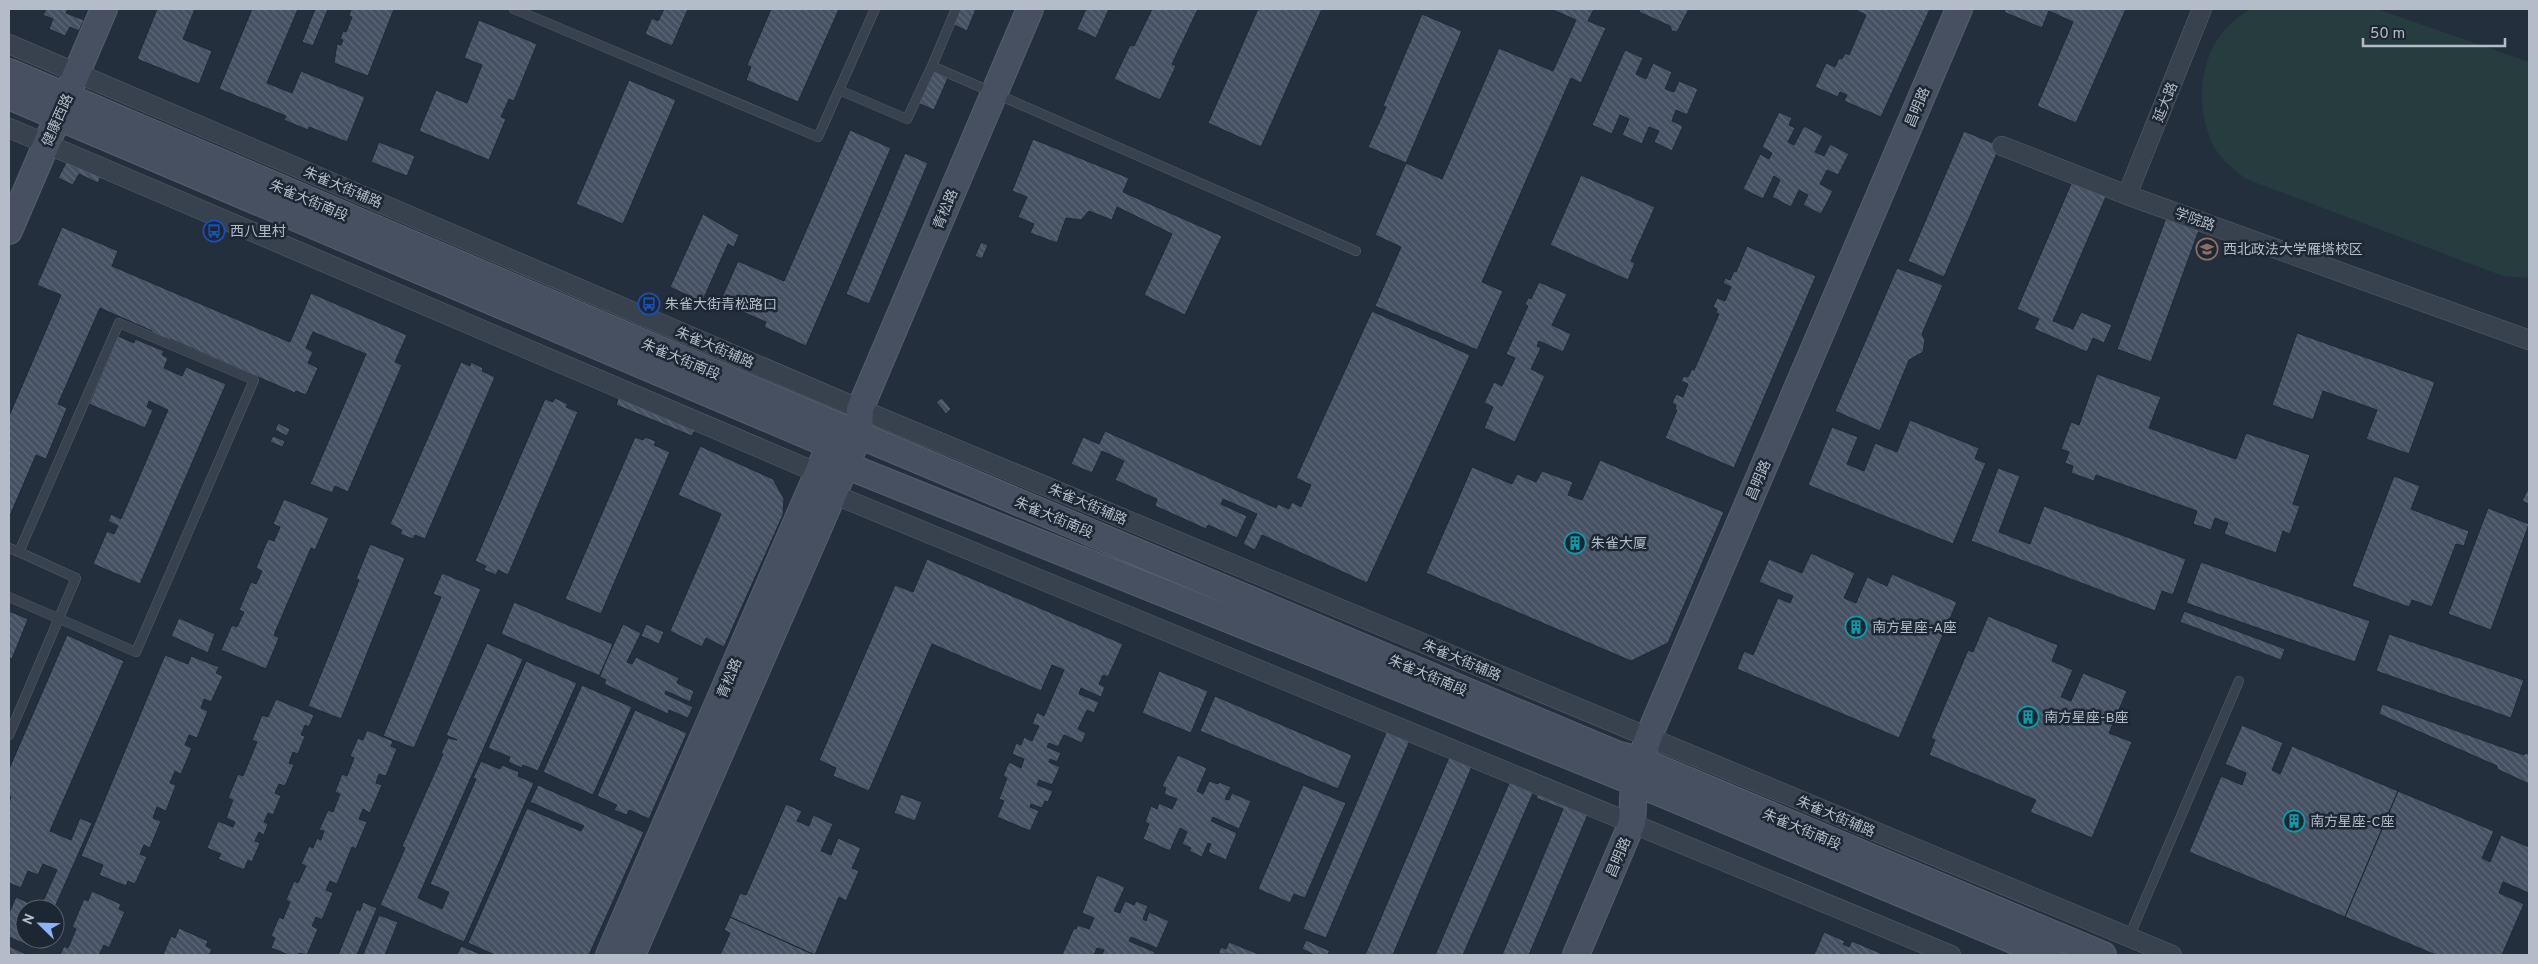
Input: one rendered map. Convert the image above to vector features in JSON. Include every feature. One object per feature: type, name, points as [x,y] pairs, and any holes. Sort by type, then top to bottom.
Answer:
[{"type":"main road","name":"健康西路","points":[[9,231],[104,9]]},
{"type":"main road","name":"青松路","points":[[609,955],[818,473],[843,443],[860,409],[1030,9]]},
{"type":"main road","name":"昌明路","points":[[1576,955],[1632,823],[1641,760],[1959,9]]},
{"type":"main road","name":"朱雀大街南段","points":[[9,72],[63,106],[843,443],[1616,754],[1641,760],[2103,955]]},
{"type":"main road","name":"朱雀大街南段","points":[[9,96],[63,106]]},
{"type":"main road","name":"青松路","points":[[632,955],[833,494],[843,443]]},
{"type":"main road","name":"朱雀大街南段","points":[[1641,760],[2049,955]]},
{"type":"street","name":"延大路","points":[[2127,195],[2202,9]]},
{"type":"street","name":"朱雀大街辅路","points":[[9,44],[860,409],[1641,760],[2129,937],[2172,955]]},
{"type":"street","points":[[9,128],[818,473],[833,494],[1951,955]]},
{"type":"street","name":"学院路","points":[[2002,146],[2127,195],[2529,340]]},
{"type":"lane","points":[[514,9],[818,137],[875,9]]},
{"type":"lane","points":[[839,90],[908,119],[956,9]]},
{"type":"lane","points":[[932,66],[1356,251]]},
{"type":"lane","points":[[9,596],[136,652],[254,380],[119,323],[19,552]]},
{"type":"lane","points":[[9,548],[76,578],[9,735]]},
{"type":"lane","points":[[2129,937],[2239,681]]},
{"type":"green space","points":[[2252,9],[2377,9],[2529,62],[2529,278],[2503,276],[2246,179],[2227,163],[2218,154],[2206,125],[2202,106],[2202,86],[2205,67],[2222,33],[2235,20]]},
{"type":"building","points":[[46,9],[68,9],[66,13],[84,20],[79,31],[70,27],[65,36],[49,29],[53,19],[43,15]]},
{"type":"building","points":[[157,9],[195,9],[183,39],[212,51],[199,84],[137,59]]},
{"type":"building","points":[[252,9],[298,9],[267,83],[292,93],[301,71],[365,97],[347,142],[309,127],[308,130],[284,120],[286,116],[219,89]]},
{"type":"building","points":[[315,9],[328,9],[313,46],[302,42]]},
{"type":"building","points":[[351,9],[394,9],[368,76],[334,63],[337,44],[341,45],[343,40],[340,39],[343,31],[346,32],[352,17],[349,16]]},
{"type":"building","points":[[664,9],[688,9],[672,46],[645,34],[652,18],[658,21]]},
{"type":"building","points":[[771,9],[839,9],[798,102],[746,80],[751,67],[747,65]]},
{"type":"building","points":[[958,9],[976,9],[967,31],[952,24]]},
{"type":"building","points":[[1086,9],[1109,9],[1096,38],[1077,29]]},
{"type":"building","points":[[1152,9],[1198,9],[1172,64],[1176,66],[1160,100],[1114,79],[1130,45],[1134,46]]},
{"type":"building","points":[[1258,9],[1322,9],[1261,147],[1208,123]]},
{"type":"building","points":[[1551,9],[1594,9],[1588,21],[1606,28],[1581,83],[1571,78],[1482,282],[1503,291],[1477,350],[1375,306],[1401,247],[1375,235],[1406,163],[1442,179],[1499,48],[1553,71],[1576,20]]},
{"type":"building","points":[[1640,9],[1689,9],[1677,32],[1672,31],[1670,26],[1639,12]]},
{"type":"building","points":[[1858,9],[1930,9],[1881,117],[1844,101],[1847,95],[1840,92],[1838,97],[1815,87],[1826,63],[1835,67],[1839,58],[1842,59],[1845,53],[1849,55],[1866,15],[1857,11]]},
{"type":"building","points":[[2006,9],[2126,9],[2076,123],[2037,106],[2073,22],[2049,11],[2042,28],[2004,12]]},
{"type":"building","points":[[1422,14],[1462,31],[1406,163],[1368,147],[1386,107],[1383,106]]},
{"type":"building","points":[[479,20],[537,44],[514,101],[509,99],[501,117],[506,119],[489,160],[419,131],[436,90],[467,103],[482,65],[464,58]]},
{"type":"building","points":[[1625,50],[1643,58],[1636,74],[1646,79],[1653,63],[1672,72],[1665,89],[1674,92],[1679,81],[1698,89],[1687,115],[1676,110],[1672,121],[1683,126],[1672,151],[1654,142],[1659,131],[1649,127],[1642,144],[1622,135],[1629,119],[1620,115],[1612,134],[1592,125]]},
{"type":"building","points":[[933,71],[948,78],[934,110],[918,103]]},
{"type":"building","points":[[629,80],[676,100],[623,224],[576,204]]},
{"type":"building","points":[[1779,112],[1792,118],[1789,125],[1795,128],[1788,142],[1794,145],[1804,126],[1823,136],[1815,152],[1824,156],[1830,144],[1849,154],[1838,175],[1827,170],[1820,184],[1833,191],[1821,214],[1803,205],[1808,195],[1799,190],[1791,207],[1772,197],[1780,180],[1774,176],[1763,199],[1743,189],[1760,154],[1769,159],[1772,153],[1762,147]]},
{"type":"building","points":[[850,130],[891,148],[806,346],[764,327],[766,322],[720,302],[738,261],[784,281]]},
{"type":"building","points":[[1964,131],[2000,146],[1944,277],[1908,261]]},
{"type":"building","points":[[1033,139],[1129,178],[1123,192],[1222,236],[1185,315],[1144,295],[1172,234],[1117,207],[1112,220],[1089,211],[1081,220],[1066,218],[1057,243],[1030,233],[1034,224],[1018,217],[1027,197],[1012,191]]},
{"type":"building","points":[[379,142],[415,156],[407,176],[371,162]]},
{"type":"building","points":[[71,153],[104,169],[98,183],[79,174],[73,185],[58,178]]},
{"type":"building","points":[[905,153],[928,163],[869,304],[846,294]]},
{"type":"building","points":[[1581,175],[1655,207],[1631,261],[1635,263],[1628,280],[1550,245]]},
{"type":"building","points":[[2074,177],[2108,192],[2053,321],[2073,329],[2081,312],[2112,325],[2104,343],[2093,338],[2087,352],[2034,329],[2039,319],[2017,309]]},
{"type":"building","points":[[703,214],[739,235],[734,247],[728,244],[702,302],[670,287]]},
{"type":"building","points":[[2166,218],[2199,230],[2151,362],[2117,349]]},
{"type":"building","points":[[62,227],[118,251],[112,266],[290,342],[311,293],[407,335],[395,362],[402,365],[348,492],[335,486],[332,493],[310,484],[366,354],[313,332],[306,348],[313,352],[308,363],[318,368],[306,395],[296,391],[295,393],[170,339],[167,346],[149,339],[152,331],[100,308],[58,404],[67,408],[46,459],[36,455],[9,518],[9,416],[61,295],[37,285]]},
{"type":"building","points":[[981,242],[988,245],[982,259],[975,256]]},
{"type":"building","points":[[1747,246],[1816,276],[1734,468],[1665,438],[1677,410],[1675,409],[1676,405],[1672,403],[1676,394],[1683,397],[1688,384],[1681,381],[1684,376],[1688,377],[1692,369],[1694,370],[1719,314],[1716,313],[1717,309],[1713,307],[1717,298],[1725,301],[1731,287],[1723,283],[1725,278],[1730,280],[1734,271],[1736,272]]},
{"type":"building","points":[[1897,268],[1943,285],[1922,334],[1925,340],[1923,352],[1909,360],[1880,431],[1835,411]]},
{"type":"building","points":[[1539,282],[1567,294],[1552,325],[1571,334],[1563,352],[1539,341],[1537,346],[1541,348],[1531,369],[1545,376],[1515,442],[1484,428],[1493,407],[1484,403],[1494,382],[1502,386],[1515,358],[1506,354],[1528,306],[1525,304],[1528,298],[1531,299]]},
{"type":"building","points":[[1372,311],[1470,355],[1367,583],[1262,535],[1255,550],[1243,544],[1257,514],[1223,499],[1221,504],[1247,516],[1237,538],[1208,525],[1206,529],[1155,506],[1157,499],[1115,480],[1124,461],[1102,451],[1092,473],[1071,464],[1083,437],[1099,444],[1105,431],[1276,508],[1278,504],[1289,509],[1292,502],[1301,507],[1311,485],[1296,478]]},
{"type":"building","points":[[2297,333],[2435,382],[2409,454],[2366,439],[2377,410],[2323,391],[2313,420],[2272,405]]},
{"type":"building","points":[[118,336],[134,343],[135,339],[164,351],[162,355],[168,358],[164,368],[182,376],[186,367],[226,384],[140,584],[93,564],[107,531],[114,534],[118,526],[108,521],[111,514],[121,519],[168,410],[149,401],[147,407],[153,410],[145,428],[89,404]]},
{"type":"building","points":[[461,362],[470,366],[471,362],[483,368],[482,371],[495,377],[425,539],[415,535],[413,539],[400,534],[402,530],[390,524]]},
{"type":"building","points":[[2097,374],[2161,397],[2149,428],[2236,459],[2246,433],[2310,455],[2293,504],[2300,506],[2290,534],[2283,531],[2276,553],[2224,534],[2228,523],[2215,518],[2211,530],[2193,524],[2197,511],[2096,475],[2094,481],[2071,473],[2073,466],[2065,463],[2069,452],[2061,449],[2071,422],[2079,425]]},
{"type":"building","points":[[619,396],[696,428],[692,436],[616,405]]},
{"type":"building","points":[[555,398],[568,404],[566,407],[578,412],[508,575],[498,570],[496,575],[484,570],[486,566],[475,561],[545,399],[553,402]]},
{"type":"building","points":[[942,398],[951,409],[946,414],[936,402]]},
{"type":"building","points":[[1910,420],[1979,448],[1975,459],[1986,463],[1953,544],[1808,485],[1832,427],[1858,437],[1847,464],[1864,471],[1875,443],[1897,452]]},
{"type":"building","points":[[278,423],[290,429],[287,436],[275,430]]},
{"type":"building","points":[[273,436],[285,441],[283,447],[270,442]]},
{"type":"building","points":[[635,437],[643,440],[645,437],[656,441],[654,445],[670,452],[601,614],[565,599]]},
{"type":"building","points":[[700,446],[773,479],[784,499],[783,515],[724,647],[706,638],[702,647],[670,631],[721,514],[678,495]]},
{"type":"building","name":"朱雀大厦","points":[[1600,460],[1724,512],[1668,643],[1631,661],[1426,573],[1472,467],[1512,484],[1517,474],[1536,482],[1542,471],[1573,482],[1568,495],[1582,500]]},
{"type":"building","points":[[1998,468],[2020,476],[1999,532],[2030,544],[2044,506],[2186,559],[2173,595],[2162,591],[2155,611],[1971,541]]},
{"type":"building","points":[[2394,476],[2420,486],[2411,509],[2469,531],[2464,546],[2456,544],[2432,607],[2412,600],[2409,607],[2352,586]]},
{"type":"building","points":[[2529,487],[2529,504],[2522,501]]},
{"type":"building","points":[[284,499],[329,518],[315,550],[311,548],[274,635],[279,638],[266,669],[221,650],[232,625],[237,627],[244,612],[239,610],[251,582],[256,584],[262,571],[256,568],[268,539],[274,541],[280,527],[273,524]]},
{"type":"building","points":[[2488,508],[2529,524],[2491,630],[2448,614]]},
{"type":"building","points":[[370,544],[405,558],[341,719],[308,706],[359,580],[356,579]]},
{"type":"building","name":"南方星座-A座","points":[[1811,553],[1855,573],[1844,598],[1856,603],[1867,577],[1887,586],[1892,574],[1957,602],[1899,738],[1737,669],[1744,651],[1753,655],[1778,598],[1790,603],[1793,596],[1759,582],[1769,559],[1802,573]]},
{"type":"building","points":[[927,559],[1123,644],[1108,677],[1103,675],[1099,684],[1105,687],[1101,697],[1081,688],[1079,694],[1099,702],[1094,713],[1087,710],[1078,729],[1086,733],[1082,743],[1064,735],[1058,747],[1049,743],[1047,747],[1061,753],[1057,762],[1050,759],[1049,762],[1060,767],[1052,785],[1039,780],[1037,785],[1053,791],[1048,802],[1045,801],[1042,808],[1031,804],[1030,807],[1039,811],[1030,831],[997,817],[1004,801],[999,799],[1007,778],[1003,776],[1009,762],[1021,768],[1024,759],[1012,754],[1016,743],[1021,745],[1024,737],[1032,741],[1039,726],[1032,724],[1037,712],[1044,716],[1064,670],[1052,665],[1041,691],[932,644],[869,791],[833,776],[836,768],[819,760],[895,585],[913,592]]},
{"type":"building","points":[[2201,562],[2370,621],[2355,662],[2186,603]]},
{"type":"building","points":[[442,573],[481,589],[414,748],[383,736],[441,597],[433,594]]},
{"type":"building","points":[[514,602],[613,644],[600,676],[501,634]]},
{"type":"building","points":[[9,611],[28,619],[12,659],[9,658]]},
{"type":"building","points":[[2184,611],[2285,649],[2281,660],[2180,622]]},
{"type":"building","name":"南方星座-B座","points":[[1988,616],[2058,645],[2052,661],[2073,670],[2061,697],[2071,701],[2083,673],[2127,691],[2109,733],[2132,742],[2092,838],[2030,812],[2036,800],[1929,755],[1935,740],[1931,738],[1968,650],[1973,652]]},
{"type":"building","points":[[179,618],[215,634],[208,653],[171,636]]},
{"type":"building","points":[[623,624],[641,633],[627,662],[632,664],[636,657],[679,678],[677,683],[694,691],[690,702],[666,691],[665,694],[693,707],[688,718],[669,710],[668,714],[604,684],[606,680],[599,676]]},
{"type":"building","points":[[646,624],[664,632],[659,644],[641,636]]},
{"type":"building","points":[[2389,634],[2524,680],[2511,718],[2376,671]]},
{"type":"building","points":[[67,635],[124,661],[50,831],[71,840],[80,818],[92,823],[58,899],[44,899],[57,870],[43,864],[38,875],[28,871],[21,888],[9,883],[9,803],[11,797],[9,796],[9,769]]},
{"type":"building","points":[[487,643],[523,659],[418,898],[442,909],[449,892],[430,884],[476,779],[473,778],[481,761],[500,769],[502,765],[519,772],[518,776],[534,783],[464,942],[380,905],[405,848],[402,846],[443,754],[441,753],[448,738],[457,740],[446,735]]},
{"type":"building","points":[[165,655],[188,664],[191,656],[219,667],[216,673],[223,676],[211,702],[204,699],[201,708],[208,711],[197,738],[189,735],[185,745],[192,748],[181,774],[175,771],[170,783],[176,785],[166,811],[157,807],[153,818],[161,821],[150,848],[144,845],[140,854],[147,857],[135,884],[128,881],[126,886],[99,875],[103,865],[81,856]]},
{"type":"building","points":[[526,661],[577,683],[538,771],[523,765],[522,768],[508,762],[510,757],[488,748]]},
{"type":"building","points":[[1159,671],[1208,691],[1191,733],[1142,713]]},
{"type":"building","points":[[582,685],[632,707],[593,795],[543,772]]},
{"type":"building","points":[[1215,696],[1352,755],[1338,789],[1200,731]]},
{"type":"building","points":[[276,699],[314,715],[309,727],[305,725],[301,735],[305,736],[298,754],[293,752],[289,763],[294,765],[285,786],[279,784],[275,793],[281,796],[273,815],[268,813],[264,822],[268,824],[264,835],[259,832],[255,841],[260,843],[252,862],[248,860],[244,870],[218,859],[221,854],[207,848],[218,821],[233,827],[235,822],[226,818],[233,800],[228,798],[238,774],[243,776],[257,742],[252,740],[262,715],[268,717]]},
{"type":"building","points":[[2382,704],[2524,755],[2526,753],[2529,754],[2529,784],[2497,769],[2497,766],[2379,714]]},
{"type":"building","points":[[635,710],[687,733],[649,819],[629,810],[627,815],[614,810],[617,805],[597,796]]},
{"type":"building","points":[[1391,721],[1414,731],[1326,938],[1303,929]]},
{"type":"building","name":"南方星座-C座","points":[[2242,725],[2283,743],[2272,770],[2280,774],[2292,746],[2398,791],[2345,917],[2189,852],[2221,776],[2242,785],[2246,773],[2225,764]]},
{"type":"building","points":[[367,730],[393,741],[391,746],[397,749],[386,776],[379,774],[376,783],[382,785],[370,813],[363,809],[359,819],[367,822],[356,849],[352,847],[337,884],[330,881],[326,890],[333,893],[322,920],[316,917],[312,926],[318,929],[307,955],[299,953],[299,955],[289,955],[271,948],[275,938],[271,936],[279,917],[283,919],[290,902],[286,900],[294,881],[298,883],[306,866],[301,864],[309,846],[313,848],[317,838],[321,840],[324,831],[319,830],[328,810],[333,812],[340,794],[335,792],[342,774],[347,776],[354,758],[350,756],[358,738],[363,740]]},
{"type":"building","points":[[1453,748],[1476,757],[1393,955],[1365,955]]},
{"type":"building","points":[[1178,755],[1207,768],[1197,791],[1203,794],[1209,781],[1218,784],[1219,782],[1231,787],[1225,799],[1229,800],[1232,793],[1251,801],[1239,829],[1213,817],[1211,821],[1237,833],[1226,860],[1208,852],[1211,844],[1208,843],[1202,857],[1189,851],[1191,848],[1182,844],[1187,832],[1180,828],[1170,851],[1143,839],[1149,824],[1145,822],[1151,806],[1157,809],[1159,803],[1172,809],[1177,799],[1164,794],[1166,788],[1162,786]]},
{"type":"building","points":[[1513,774],[1537,784],[1463,955],[1435,955]]},
{"type":"building","points":[[538,785],[644,832],[589,955],[495,955],[468,943],[527,808],[581,831],[584,826],[530,802]]},
{"type":"building","points":[[1303,785],[1346,803],[1305,898],[1294,894],[1290,903],[1258,889]]},
{"type":"building","points":[[1541,786],[1591,807],[1529,955],[1502,955],[1563,809],[1536,798]]},
{"type":"building","points":[[2398,791],[2494,831],[2482,858],[2490,862],[2501,835],[2529,847],[2529,893],[2503,882],[2499,893],[2524,904],[2502,955],[2436,955],[2345,917]]},
{"type":"building","points":[[901,794],[922,802],[915,821],[894,813]]},
{"type":"building","points":[[786,804],[802,811],[797,821],[809,826],[813,815],[833,824],[821,851],[831,855],[838,838],[861,848],[852,868],[859,871],[846,901],[839,897],[815,955],[730,917],[740,893],[746,895]]},
{"type":"building","points":[[1097,875],[1125,887],[1114,911],[1120,913],[1125,901],[1134,905],[1136,901],[1148,906],[1143,919],[1146,921],[1149,912],[1169,921],[1157,948],[1131,937],[1129,941],[1155,952],[1154,955],[1102,955],[1104,950],[1097,948],[1094,955],[1062,955],[1074,928],[1076,929],[1078,925],[1089,929],[1094,918],[1082,913]]},
{"type":"building","points":[[92,891],[121,904],[119,909],[125,912],[109,948],[104,945],[99,955],[60,955],[65,946],[68,948],[76,929],[72,927],[84,899],[88,901]]},
{"type":"building","points":[[15,899],[15,940],[9,937],[9,913]]},
{"type":"building","points":[[363,902],[377,908],[357,955],[338,955],[357,909],[360,911]]},
{"type":"building","points":[[379,915],[398,922],[385,955],[363,955]]},
{"type":"building","points":[[730,917],[815,955],[720,955],[730,933],[724,930]]},
{"type":"building","points":[[179,928],[208,941],[206,946],[212,949],[209,955],[163,955],[171,936],[175,938]]},
{"type":"building","points":[[1824,932],[1845,941],[1843,944],[1849,947],[1852,941],[1885,955],[1814,955]]},
{"type":"building","points":[[1306,940],[1330,951],[1327,955],[1315,955],[1302,949]]},
{"type":"building","points":[[1229,942],[1261,955],[1218,954],[1221,947],[1226,949]]},
{"type":"building","points":[[9,946],[28,955],[9,955]]},
{"type":"building","points":[[461,946],[483,955],[457,955]]},
{"type":"place","name":"西八里村","points":[[214,231]]},
{"type":"place","name":"西北政法大学雁塔校区","points":[[2207,249]]},
{"type":"place","name":"朱雀大街青松路口","points":[[649,304]]},
{"type":"place","name":"朱雀大厦","points":[[1575,543]]},
{"type":"place","name":"南方星座-A座","points":[[1856,627]]},
{"type":"place","name":"南方星座-B座","points":[[2028,717]]},
{"type":"place","name":"南方星座-C座","points":[[2294,821]]}]
